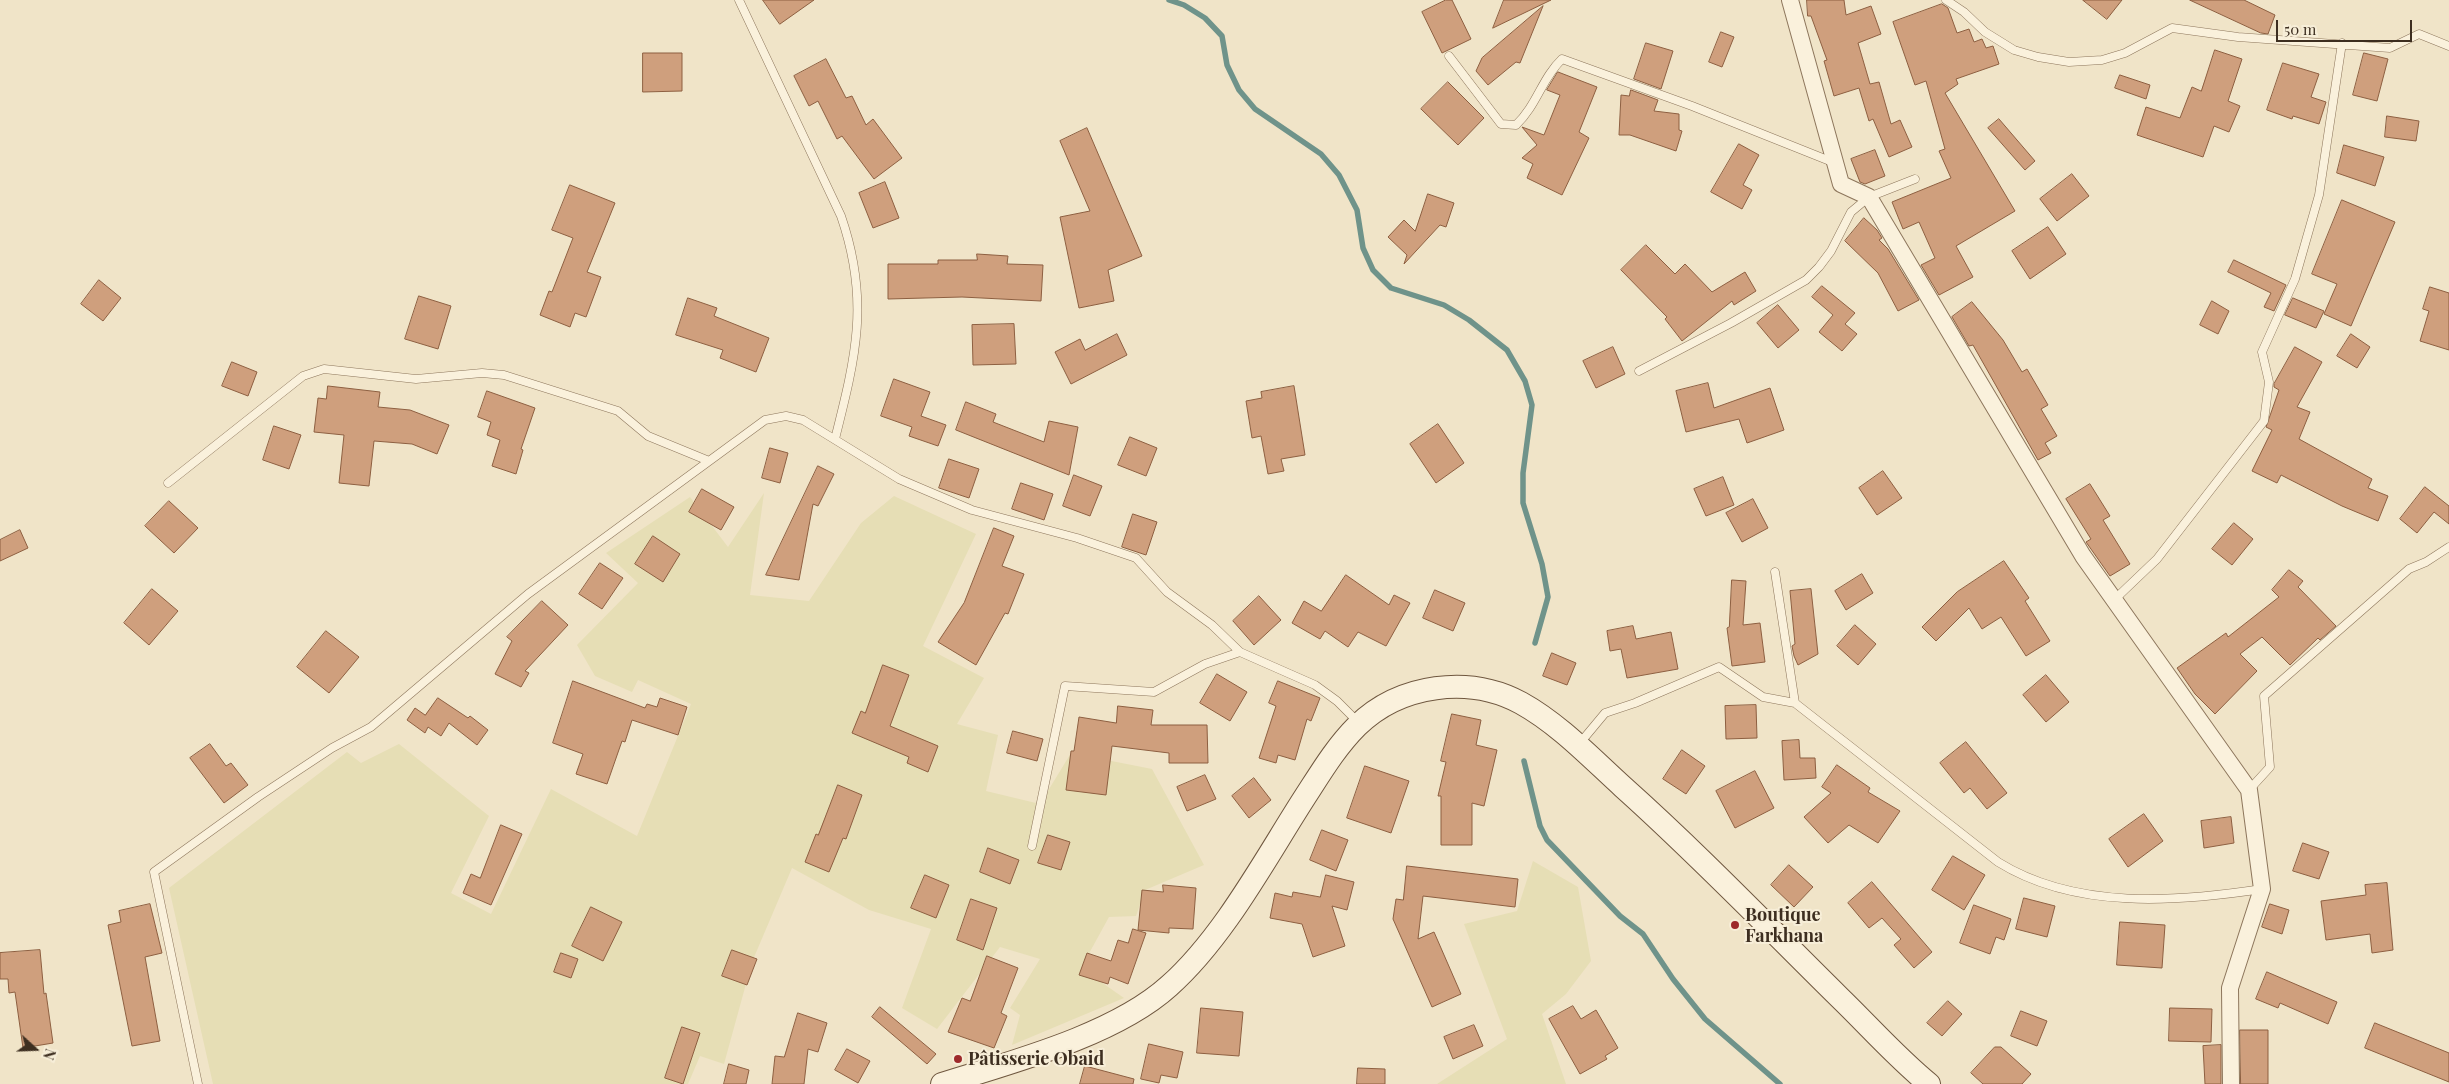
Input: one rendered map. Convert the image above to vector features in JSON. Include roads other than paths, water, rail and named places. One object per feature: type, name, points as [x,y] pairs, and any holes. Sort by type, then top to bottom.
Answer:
[{"type":"street","points":[[1790,0],[1841,184],[1869,197],[2083,556],[2249,790],[2262,889],[2230,988],[2231,1084]]},
{"type":"street","points":[[942,1084],[1055,1046],[1120,1020],[1145,1006],[1170,986],[1196,959],[1221,928],[1330,758],[1360,724],[1387,705],[1420,691],[1455,685],[1489,690],[1522,704],[1556,728],[1657,818],[1929,1084]]},
{"type":"lane","points":[[739,0],[842,216],[852,248],[858,322],[852,370],[835,439]]},
{"type":"lane","points":[[1946,0],[1964,12],[1985,32],[2014,50],[2038,58],[2069,62],[2102,60],[2125,54],[2172,28],[2238,37],[2342,43],[2390,48],[2419,34],[2449,46]]},
{"type":"lane","points":[[2114,600],[2157,559],[2264,421],[2269,382],[2262,352],[2295,280],[2319,195],[2342,43]]},
{"type":"lane","points":[[1448,56],[1501,124],[1516,125],[1529,112],[1553,67],[1562,59],[1692,106],[1836,164]]},
{"type":"lane","points":[[1639,371],[1731,323],[1806,280],[1819,268],[1830,252],[1851,212],[1869,197],[1915,179]]},
{"type":"lane","points":[[168,482],[303,376],[324,369],[416,379],[482,373],[504,375],[618,411],[648,436],[709,461]]},
{"type":"lane","points":[[198,1084],[154,872],[258,796],[332,748],[371,726],[528,594],[765,420],[786,416],[803,420],[899,479],[972,510],[1076,538],[1136,558],[1167,592],[1204,619],[1240,652],[1315,685],[1337,701],[1360,724]]},
{"type":"lane","points":[[2249,790],[2270,767],[2264,696],[2409,569],[2426,562],[2449,547]]},
{"type":"lane","points":[[1775,572],[1795,703]]},
{"type":"lane","points":[[1032,846],[1065,686],[1154,692],[1204,664],[1240,652]]},
{"type":"lane","points":[[1578,747],[1605,713],[1635,703],[1719,666],[1763,697],[1795,703],[1998,862],[2020,876],[2095,896],[2132,899],[2228,894],[2262,889]]},
{"type":"waterway","points":[[1169,0],[1184,5],[1205,18],[1222,36],[1227,65],[1239,90],[1255,109],[1321,154],[1339,175],[1357,210],[1363,248],[1373,270],[1391,288],[1444,305],[1469,320],[1507,350],[1525,381],[1532,405],[1523,473],[1523,503],[1542,564],[1548,597],[1535,643]]},
{"type":"waterway","points":[[1524,761],[1540,826],[1547,840],[1620,916],[1643,934],[1673,979],[1705,1019],[1780,1084]]},
{"type":"place","name":"Boutique Farkhana","points":[[1735,925]]},
{"type":"place","name":"Pâtisserie Obaid","points":[[958,1059]]}]
